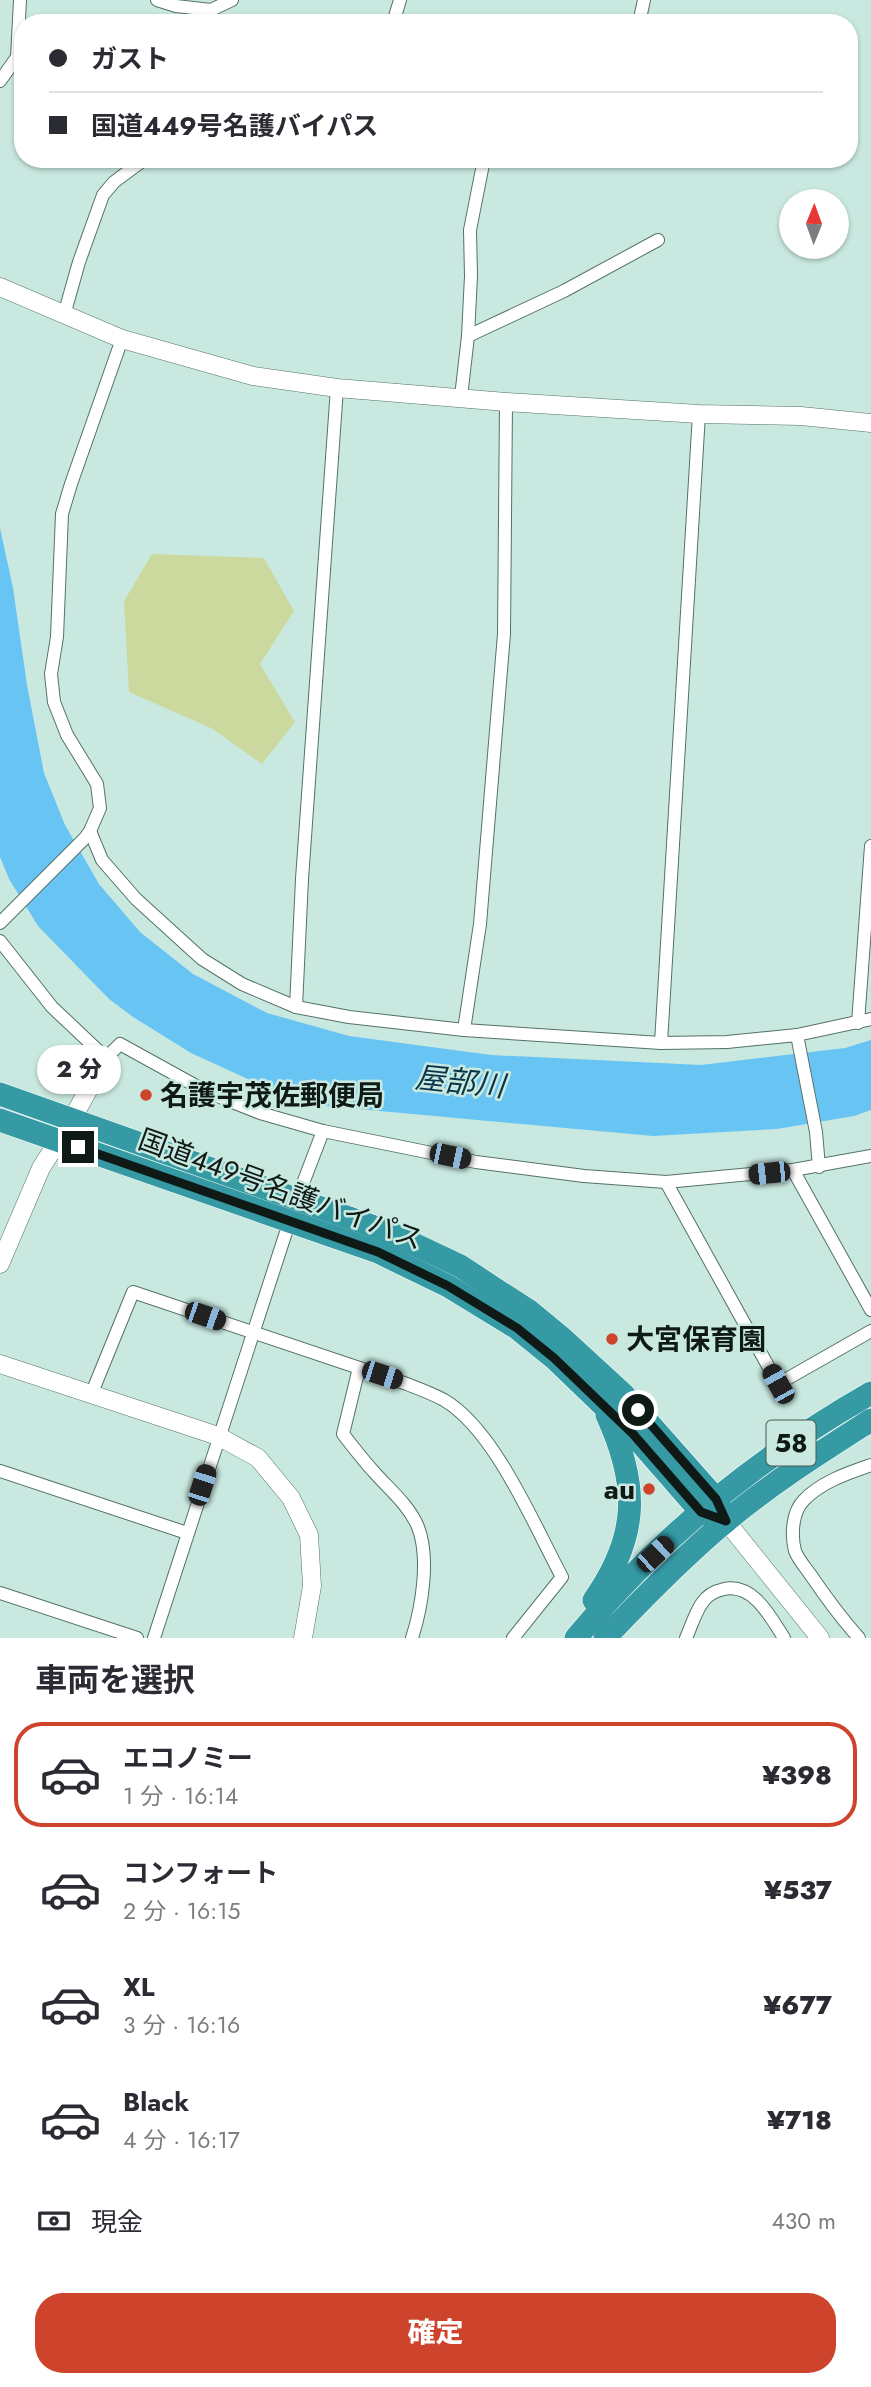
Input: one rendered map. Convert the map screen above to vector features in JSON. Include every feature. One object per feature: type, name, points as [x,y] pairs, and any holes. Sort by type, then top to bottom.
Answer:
[{"type":"highway","name":"国道449号名護バイパス","points":[[0,1094],[72,1119],[293,1209],[448,1286],[517,1328],[554,1358],[726,1521]]},
{"type":"highway","name":"国道449号名護バイパス","points":[[0,1120],[58,1140],[293,1209],[386,1231],[460,1266],[528,1311],[624,1395],[709,1505]]},
{"type":"highway","name":"58","points":[[579,1635],[638,1570],[709,1505],[783,1448],[871,1393]]},
{"type":"highway","points":[[579,1635],[588,1608],[616,1566],[625,1539],[630,1500],[628,1469],[618,1440],[598,1399]]},
{"type":"highway","name":"58","points":[[605,1638],[672,1570],[726,1521],[804,1463],[871,1420]]},
{"type":"street","points":[[157,0],[202,14]]},
{"type":"street","points":[[212,14],[232,0]]},
{"type":"street","points":[[0,81],[14,61]]},
{"type":"street","points":[[64,315],[79,262],[103,195],[114,182],[133,168]]},
{"type":"street","points":[[461,397],[468,336],[470,230],[482,168]]},
{"type":"street","points":[[468,336],[564,291],[658,240]]},
{"type":"street","points":[[0,287],[122,339],[253,376],[337,388],[506,402],[699,414],[801,416],[871,423]]},
{"type":"street","points":[[0,923],[88,834],[100,808],[97,784],[67,736],[54,702],[51,674],[57,637],[62,514],[122,339]]},
{"type":"street","points":[[296,1007],[303,866],[337,388]]},
{"type":"street","points":[[464,1030],[480,924],[504,634],[506,402]]},
{"type":"street","points":[[661,1043],[699,414]]},
{"type":"street","points":[[88,834],[102,860],[136,899],[202,959],[242,985],[296,1007],[349,1017],[464,1030],[661,1043],[799,1040],[871,1019]]},
{"type":"street","points":[[858,1023],[871,846]]},
{"type":"street","points":[[0,941],[52,1007],[106,1058]]},
{"type":"street","points":[[799,1040],[816,1132],[819,1167]]},
{"type":"street","points":[[0,1264],[41,1168],[106,1058],[120,1044],[207,1092],[261,1113],[323,1130],[476,1162],[584,1176],[666,1182],[819,1167],[871,1156]]},
{"type":"street","points":[[154,1638],[293,1209],[323,1130]]},
{"type":"street","points":[[793,1170],[871,1310]]},
{"type":"street","points":[[666,1182],[778,1384],[871,1331]]},
{"type":"street","points":[[91,1395],[133,1292],[404,1382],[445,1401],[477,1429],[501,1461],[562,1577],[513,1638]]},
{"type":"street","points":[[0,1364],[218,1436],[258,1458],[291,1498],[309,1535],[312,1586],[303,1638]]},
{"type":"street","points":[[359,1368],[343,1434],[409,1510],[422,1541],[421,1611],[412,1638]]},
{"type":"street","points":[[859,1638],[838,1614],[796,1554],[792,1536],[794,1518],[802,1501],[828,1483],[871,1465]]},
{"type":"street","points":[[0,1471],[187,1533]]},
{"type":"street","points":[[726,1521],[820,1638]]},
{"type":"street","points":[[686,1638],[702,1602],[713,1592],[729,1588],[751,1594],[784,1638]]},
{"type":"street","points":[[1,1597],[136,1638]]},
{"type":"green space","points":[[152,554],[264,558],[294,611],[260,664],[295,722],[262,764],[213,729],[129,692],[124,601]]},
{"type":"water","name":"屋部川","points":[[0,528],[13,588],[27,685],[44,773],[65,825],[99,884],[140,932],[193,974],[267,1013],[349,1036],[491,1055],[701,1065],[845,1048],[871,1040],[871,1110],[854,1116],[777,1129],[653,1136],[326,1106],[274,1091],[191,1053],[133,1017],[109,999],[38,926],[9,879],[0,857]]},
{"type":"place","name":"名護宇茂佐郵便局","points":[[146,1095]]},
{"type":"place","name":"大宮保育園","points":[[612,1339]]},
{"type":"place","name":"au","points":[[649,1489]]},
{"type":"route","points":[[78,1147],[378,1252],[448,1286],[517,1328],[554,1358],[633,1434],[701,1512],[726,1521],[716,1499],[638,1410]]}]
